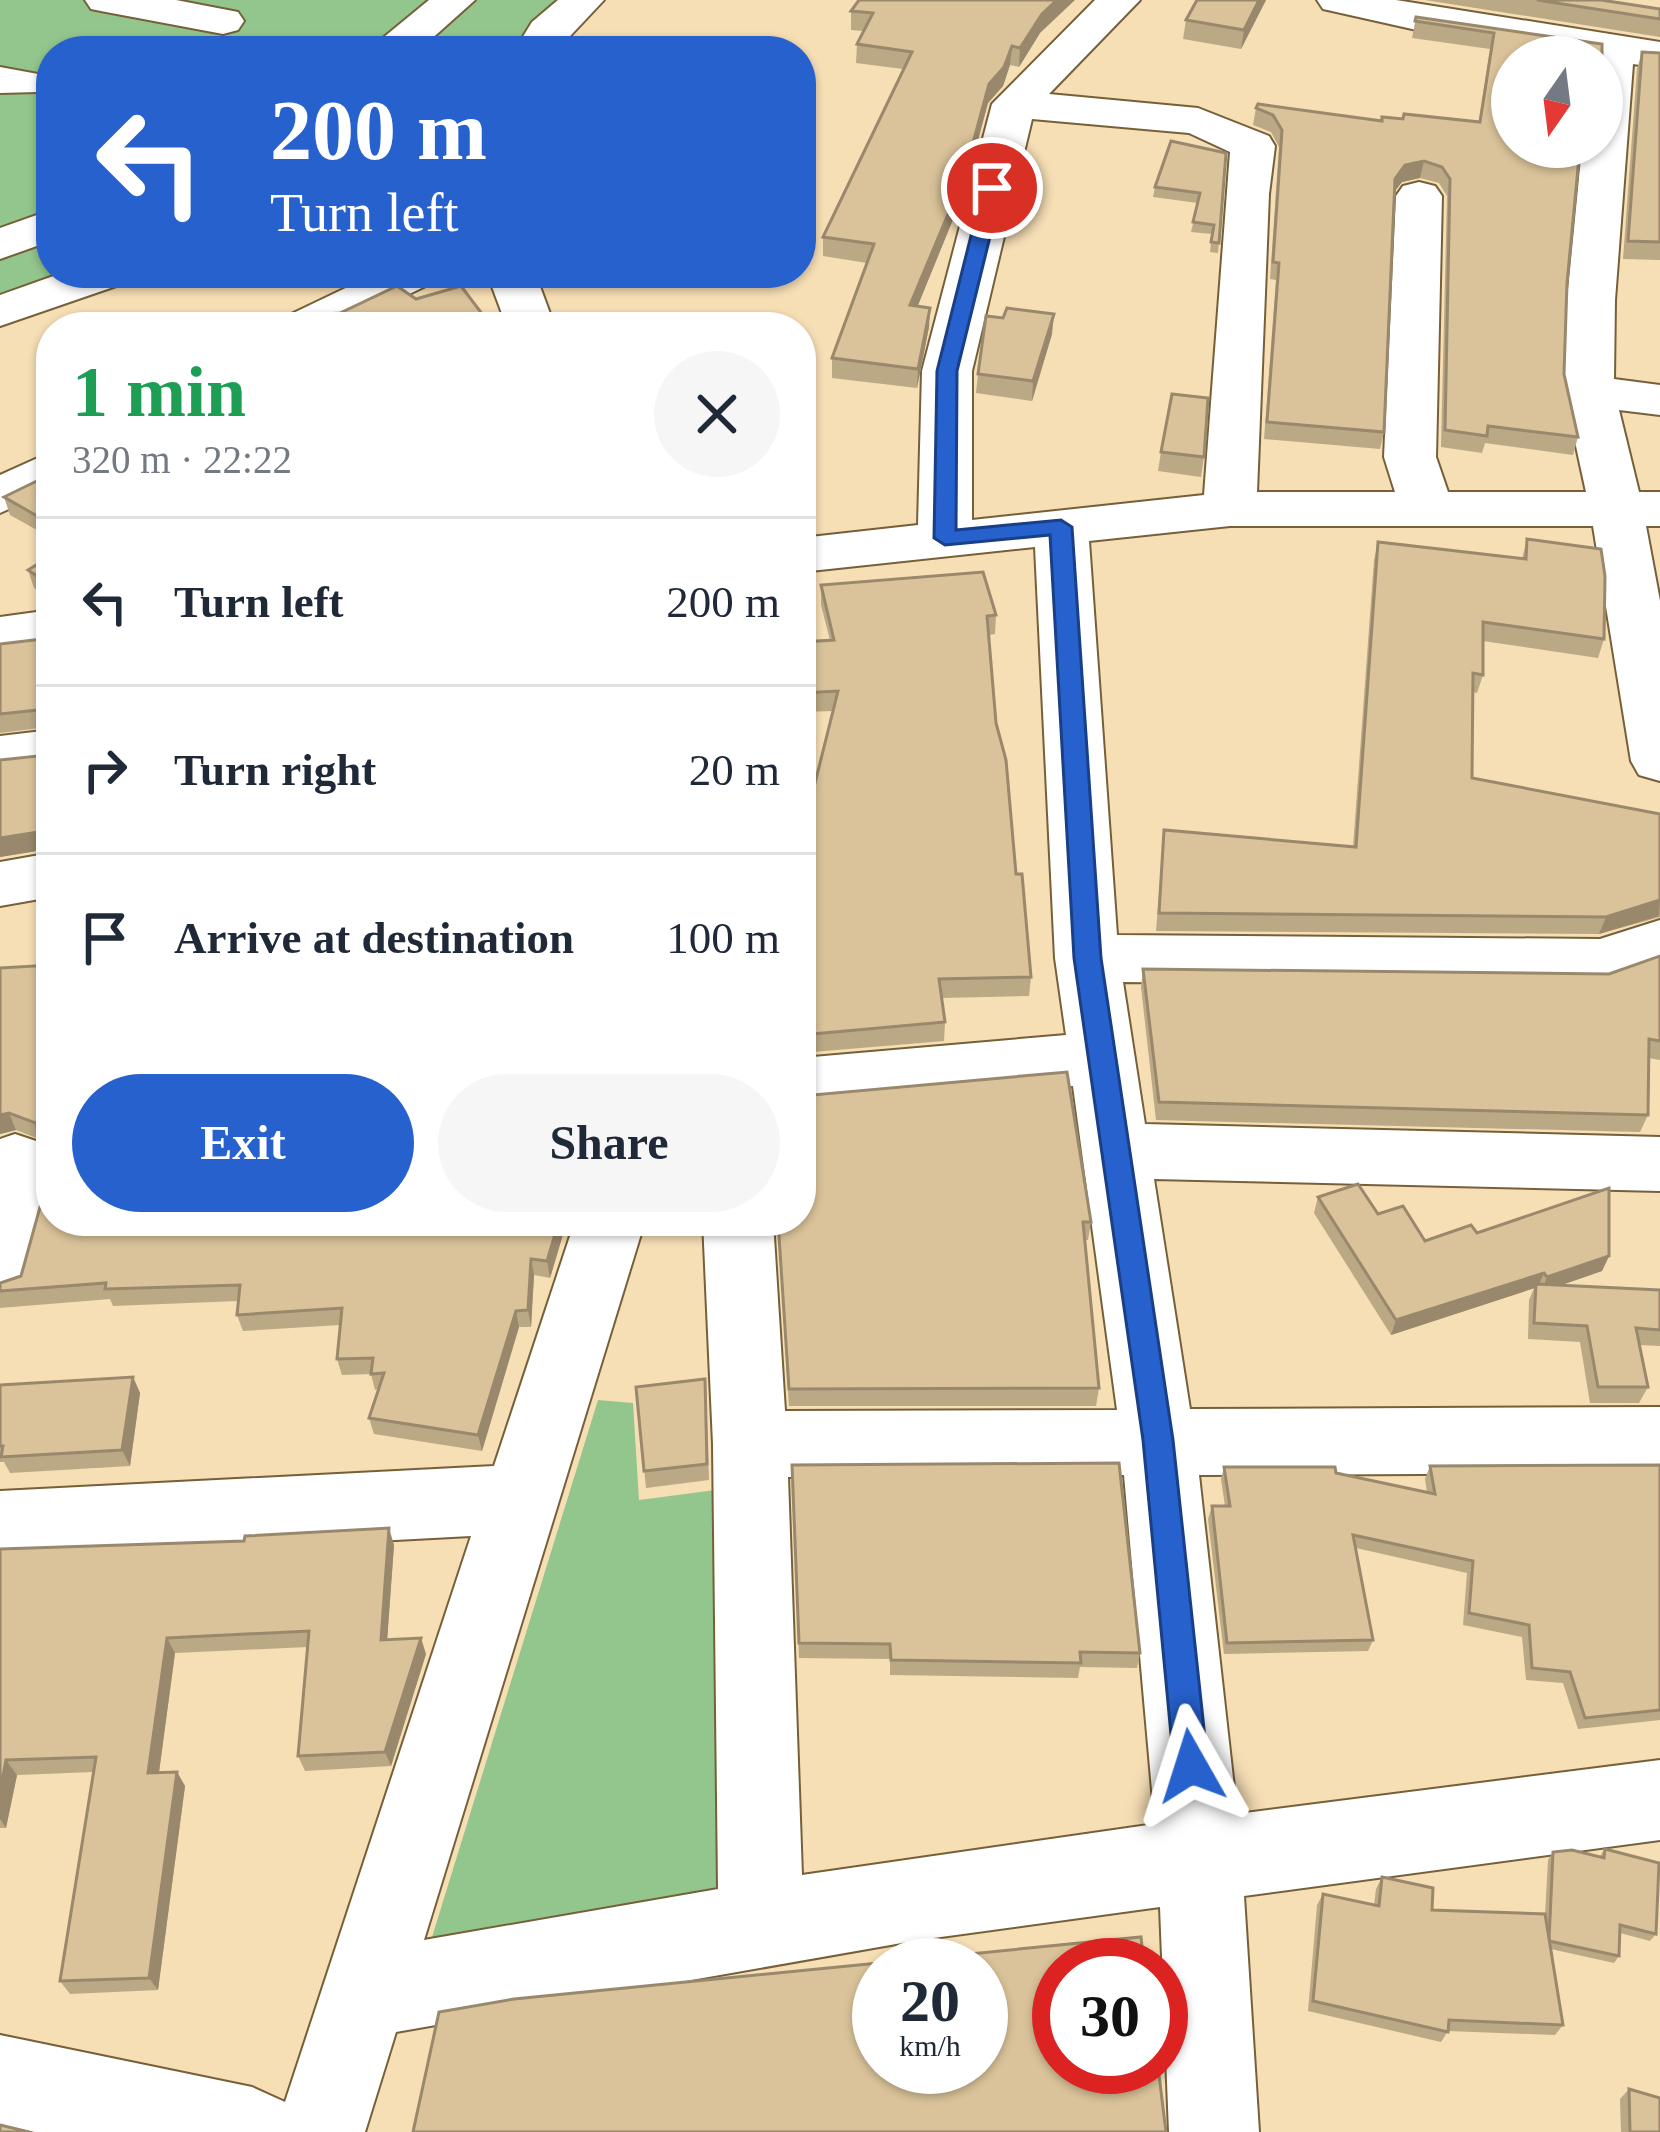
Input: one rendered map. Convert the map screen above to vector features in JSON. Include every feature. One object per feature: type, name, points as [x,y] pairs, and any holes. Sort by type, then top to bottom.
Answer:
[{"type":"street","points":[[106,0],[223,21]]},
{"type":"street","points":[[413,36],[454,0]]},
{"type":"street","points":[[541,36],[583,0]]},
{"type":"street","points":[[945,538],[947,371],[1014,104],[1119,0]]},
{"type":"street","points":[[1338,0],[1430,20],[1636,52],[1591,300],[1588,391],[1638,507],[1660,761]]},
{"type":"street","points":[[1014,104],[1198,121],[1253,146],[1246,194],[1230,509]]},
{"type":"street","points":[[1419,196],[1411,457],[1426,506]]},
{"type":"street","points":[[0,244],[36,230]]},
{"type":"street","points":[[0,311],[65,288]]},
{"type":"street","points":[[333,312],[384,288]]},
{"type":"street","points":[[1588,391],[1660,400]]},
{"type":"street","points":[[0,496],[36,476]]},
{"type":"street","points":[[816,553],[1230,509],[1638,507]]},
{"type":"street","points":[[1061,527],[1088,958],[1158,1440],[1200,1859],[1214,2132]]},
{"type":"street","points":[[0,636],[36,630]]},
{"type":"street","points":[[0,756],[36,752]]},
{"type":"street","points":[[0,884],[36,878]]},
{"type":"street","points":[[1088,958],[1602,963],[1658,939]]},
{"type":"street","points":[[816,1083],[1099,1058]]},
{"type":"street","points":[[1117,1151],[1660,1164]]},
{"type":"street","points":[[0,1270],[22,1161]]},
{"type":"street","points":[[320,2132],[605,1236]]},
{"type":"street","points":[[739,1236],[750,1444],[761,1924]]},
{"type":"street","points":[[750,1444],[1660,1440]]},
{"type":"street","points":[[0,1526],[519,1499]]},
{"type":"street","points":[[363,1994],[919,1897],[1660,1800]]},
{"type":"street","points":[[0,2080],[252,2132]]},
{"type":"green space","points":[[0,0],[590,0],[537,36],[36,36],[36,288],[71,288],[0,314]]},
{"type":"green space","points":[[598,1400],[633,1403],[639,1500],[731,1488],[739,1911],[420,1976]]},
{"type":"building","points":[[859,0],[1057,0],[1020,48],[1012,46],[1004,67],[989,84],[964,176],[910,305],[930,308],[918,369],[832,358],[874,244],[823,237],[912,52],[857,44],[873,13],[851,11]]},
{"type":"building","points":[[1197,0],[1259,0],[1244,30],[1186,20]]},
{"type":"building","points":[[1537,0],[1601,0],[1660,9],[1660,19]]},
{"type":"building","points":[[1416,17],[1547,36],[1494,36],[1415,21]]},
{"type":"building","points":[[1491,52],[1491,168],[1578,168],[1564,374],[1578,437],[1488,426],[1487,436],[1445,430],[1450,179],[1442,167],[1424,161],[1405,165],[1395,179],[1384,432],[1267,422],[1279,263],[1273,262],[1282,130],[1273,115],[1256,108],[1258,104],[1382,121],[1382,117],[1403,119],[1404,114],[1480,122]]},
{"type":"building","points":[[1642,52],[1660,53],[1660,242],[1628,241]]},
{"type":"building","points":[[1171,141],[1226,153],[1219,243],[1211,242],[1214,225],[1193,222],[1200,193],[1155,187]]},
{"type":"building","points":[[393,288],[416,299],[463,288],[481,312],[342,312]]},
{"type":"building","points":[[1007,308],[1054,314],[1033,381],[978,374],[986,316],[1003,318]]},
{"type":"building","points":[[1172,394],[1208,398],[1204,457],[1161,452]]},
{"type":"building","points":[[36,481],[36,515],[4,497]]},
{"type":"building","points":[[1527,539],[1601,549],[1604,639],[1483,622],[1483,675],[1473,673],[1472,778],[1660,814],[1660,900],[1606,917],[1159,913],[1164,830],[1356,847],[1378,542],[1526,559]]},
{"type":"building","points":[[983,572],[996,615],[987,616],[996,723],[1006,760],[1016,874],[1022,874],[1031,977],[939,979],[945,1022],[816,1034],[816,779],[838,691],[816,692],[816,641],[834,640],[821,585]]},
{"type":"building","points":[[36,640],[36,710],[0,714],[0,644]]},
{"type":"building","points":[[36,756],[36,832],[0,838],[0,760]]},
{"type":"building","points":[[1660,956],[1660,1041],[1649,1039],[1648,1115],[1159,1102],[1143,969],[1609,974]]},
{"type":"building","points":[[36,966],[36,1123],[9,1113],[0,1115],[0,968]]},
{"type":"building","points":[[1067,1072],[1091,1222],[1083,1222],[1099,1388],[789,1389],[779,1236],[816,1236],[816,1095]]},
{"type":"building","points":[[1358,1184],[1378,1214],[1403,1206],[1425,1241],[1471,1225],[1477,1233],[1609,1188],[1609,1256],[1396,1320],[1318,1197]]},
{"type":"building","points":[[36,1222],[36,1236],[554,1236],[547,1261],[531,1259],[528,1310],[516,1311],[478,1435],[369,1418],[384,1373],[371,1374],[373,1358],[337,1359],[342,1308],[237,1315],[240,1285],[105,1289],[106,1283],[0,1291],[0,1283],[21,1276]]},
{"type":"building","points":[[1536,1284],[1660,1290],[1660,1330],[1636,1328],[1648,1387],[1598,1387],[1587,1326],[1534,1323]]},
{"type":"building","points":[[133,1377],[122,1450],[1,1457],[0,1385]]},
{"type":"building","points":[[705,1379],[707,1464],[644,1471],[636,1387]]},
{"type":"building","points":[[1119,1463],[1140,1653],[1080,1652],[1081,1663],[891,1660],[890,1644],[799,1643],[792,1465]]},
{"type":"building","points":[[1660,1465],[1660,1710],[1585,1718],[1570,1672],[1532,1668],[1529,1625],[1469,1613],[1473,1561],[1353,1535],[1373,1640],[1227,1643],[1212,1506],[1230,1506],[1224,1467],[1335,1467],[1336,1473],[1435,1494],[1430,1466]]},
{"type":"building","points":[[389,1528],[381,1640],[421,1638],[385,1752],[298,1756],[309,1631],[167,1638],[148,1773],[177,1772],[149,1978],[60,1981],[96,1757],[6,1760],[0,1792],[0,1549],[244,1541],[245,1536]]},
{"type":"building","points":[[1605,1849],[1659,1863],[1656,1934],[1620,1925],[1619,1956],[1549,1941],[1553,1852],[1572,1850],[1604,1858]]},
{"type":"building","points":[[1382,1877],[1433,1888],[1432,1910],[1545,1914],[1563,2025],[1449,2020],[1448,2032],[1313,2001],[1323,1894],[1379,1906]]},
{"type":"building","points":[[1032,1948],[1032,2094],[1161,2094],[1166,2132],[413,2132],[439,2012],[514,1999],[852,1966],[852,2094],[1008,2094],[1008,1950]]},
{"type":"building","points":[[1629,2089],[1660,2098],[1660,2132],[1630,2132]]},
{"type":"building","points":[[0,2125],[29,2132],[0,2132]]},
{"type":"route","points":[[992,188],[947,371],[945,538],[1061,527],[1088,958],[1158,1440],[1191,1766]]}]
